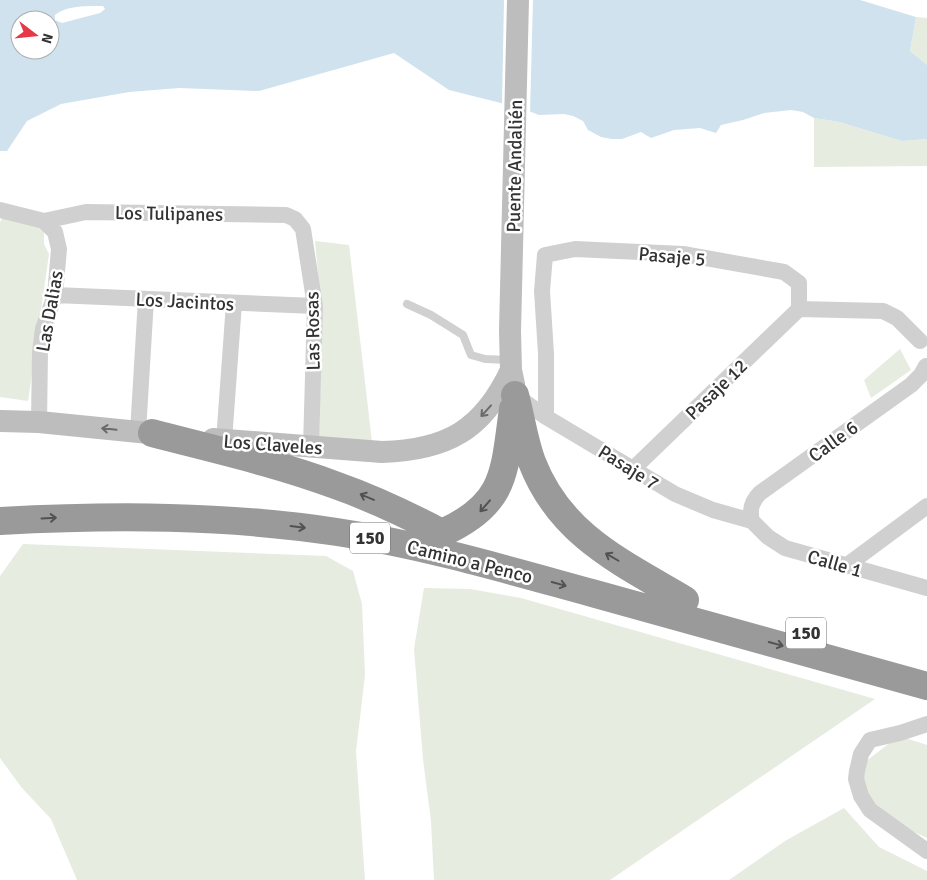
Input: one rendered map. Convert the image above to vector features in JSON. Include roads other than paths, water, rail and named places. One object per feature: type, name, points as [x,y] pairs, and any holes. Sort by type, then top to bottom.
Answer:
[{"type":"highway","points":[[145,432],[256,460],[335,484],[404,513],[442,533],[468,521],[489,501],[496,489],[505,462],[513,375]]},
{"type":"highway","points":[[513,375],[531,461],[554,503],[569,522],[606,554],[685,600]]},
{"type":"highway","name":"Camino a Penco","points":[[0,502],[111,499],[222,503],[342,514],[442,533],[927,667]]},
{"type":"highway","name":"Camino a Penco","points":[[0,521],[105,517],[215,520],[302,528],[388,540],[467,559],[927,686]]},
{"type":"street","name":"Puente Andalién","points":[[513,375],[510,331],[518,0]]},
{"type":"street","points":[[0,210],[44,221]]},
{"type":"street","name":"Los Tulipanes","points":[[44,221],[86,212],[286,215],[295,219]]},
{"type":"street","name":"Las Rosas","points":[[295,219],[303,230],[315,306],[311,447]]},
{"type":"street","name":"Las Dalias","points":[[39,422],[40,352],[44,329],[55,295],[59,249],[55,232],[44,221]]},
{"type":"street","name":"Pasaje 5","points":[[546,417],[546,354],[542,291],[545,254],[575,249],[683,254],[784,272],[799,283],[799,308]]},
{"type":"street","name":"Los Jacintos","points":[[55,295],[315,306]]},
{"type":"street","points":[[145,432],[146,299]]},
{"type":"street","points":[[224,441],[234,303]]},
{"type":"street","points":[[799,308],[883,311],[897,318],[923,339]]},
{"type":"street","name":"Pasaje 12","points":[[633,469],[799,308]]},
{"type":"street","name":"Calle 6","points":[[752,521],[752,505],[760,493],[911,385],[921,375],[926,366],[918,360],[915,350],[923,339]]},
{"type":"street","name":"Los Claveles","points":[[0,421],[39,422],[224,441],[403,452],[436,445],[460,434],[484,414],[513,375]]},
{"type":"street","name":"Pasaje 7","points":[[513,375],[546,417],[675,494],[693,503],[752,521]]},
{"type":"street","points":[[846,566],[927,506]]},
{"type":"street","name":"Calle 1","points":[[752,521],[768,538],[785,548],[927,588]]},
{"type":"street","points":[[927,724],[870,740],[858,762],[856,779],[861,796],[870,810],[927,851]]},
{"type":"lane","points":[[407,304],[431,315],[463,335],[471,355],[485,359],[513,375]]},
{"type":"water","points":[[0,0],[860,0],[916,17],[910,51],[927,65],[927,139],[902,141],[839,122],[814,118],[803,112],[791,110],[764,113],[721,125],[716,133],[700,128],[674,130],[651,138],[641,132],[622,139],[612,139],[601,137],[588,130],[583,121],[573,116],[564,114],[539,115],[521,108],[449,90],[394,53],[259,91],[179,88],[129,92],[61,104],[27,121],[7,151],[0,151]]}]
